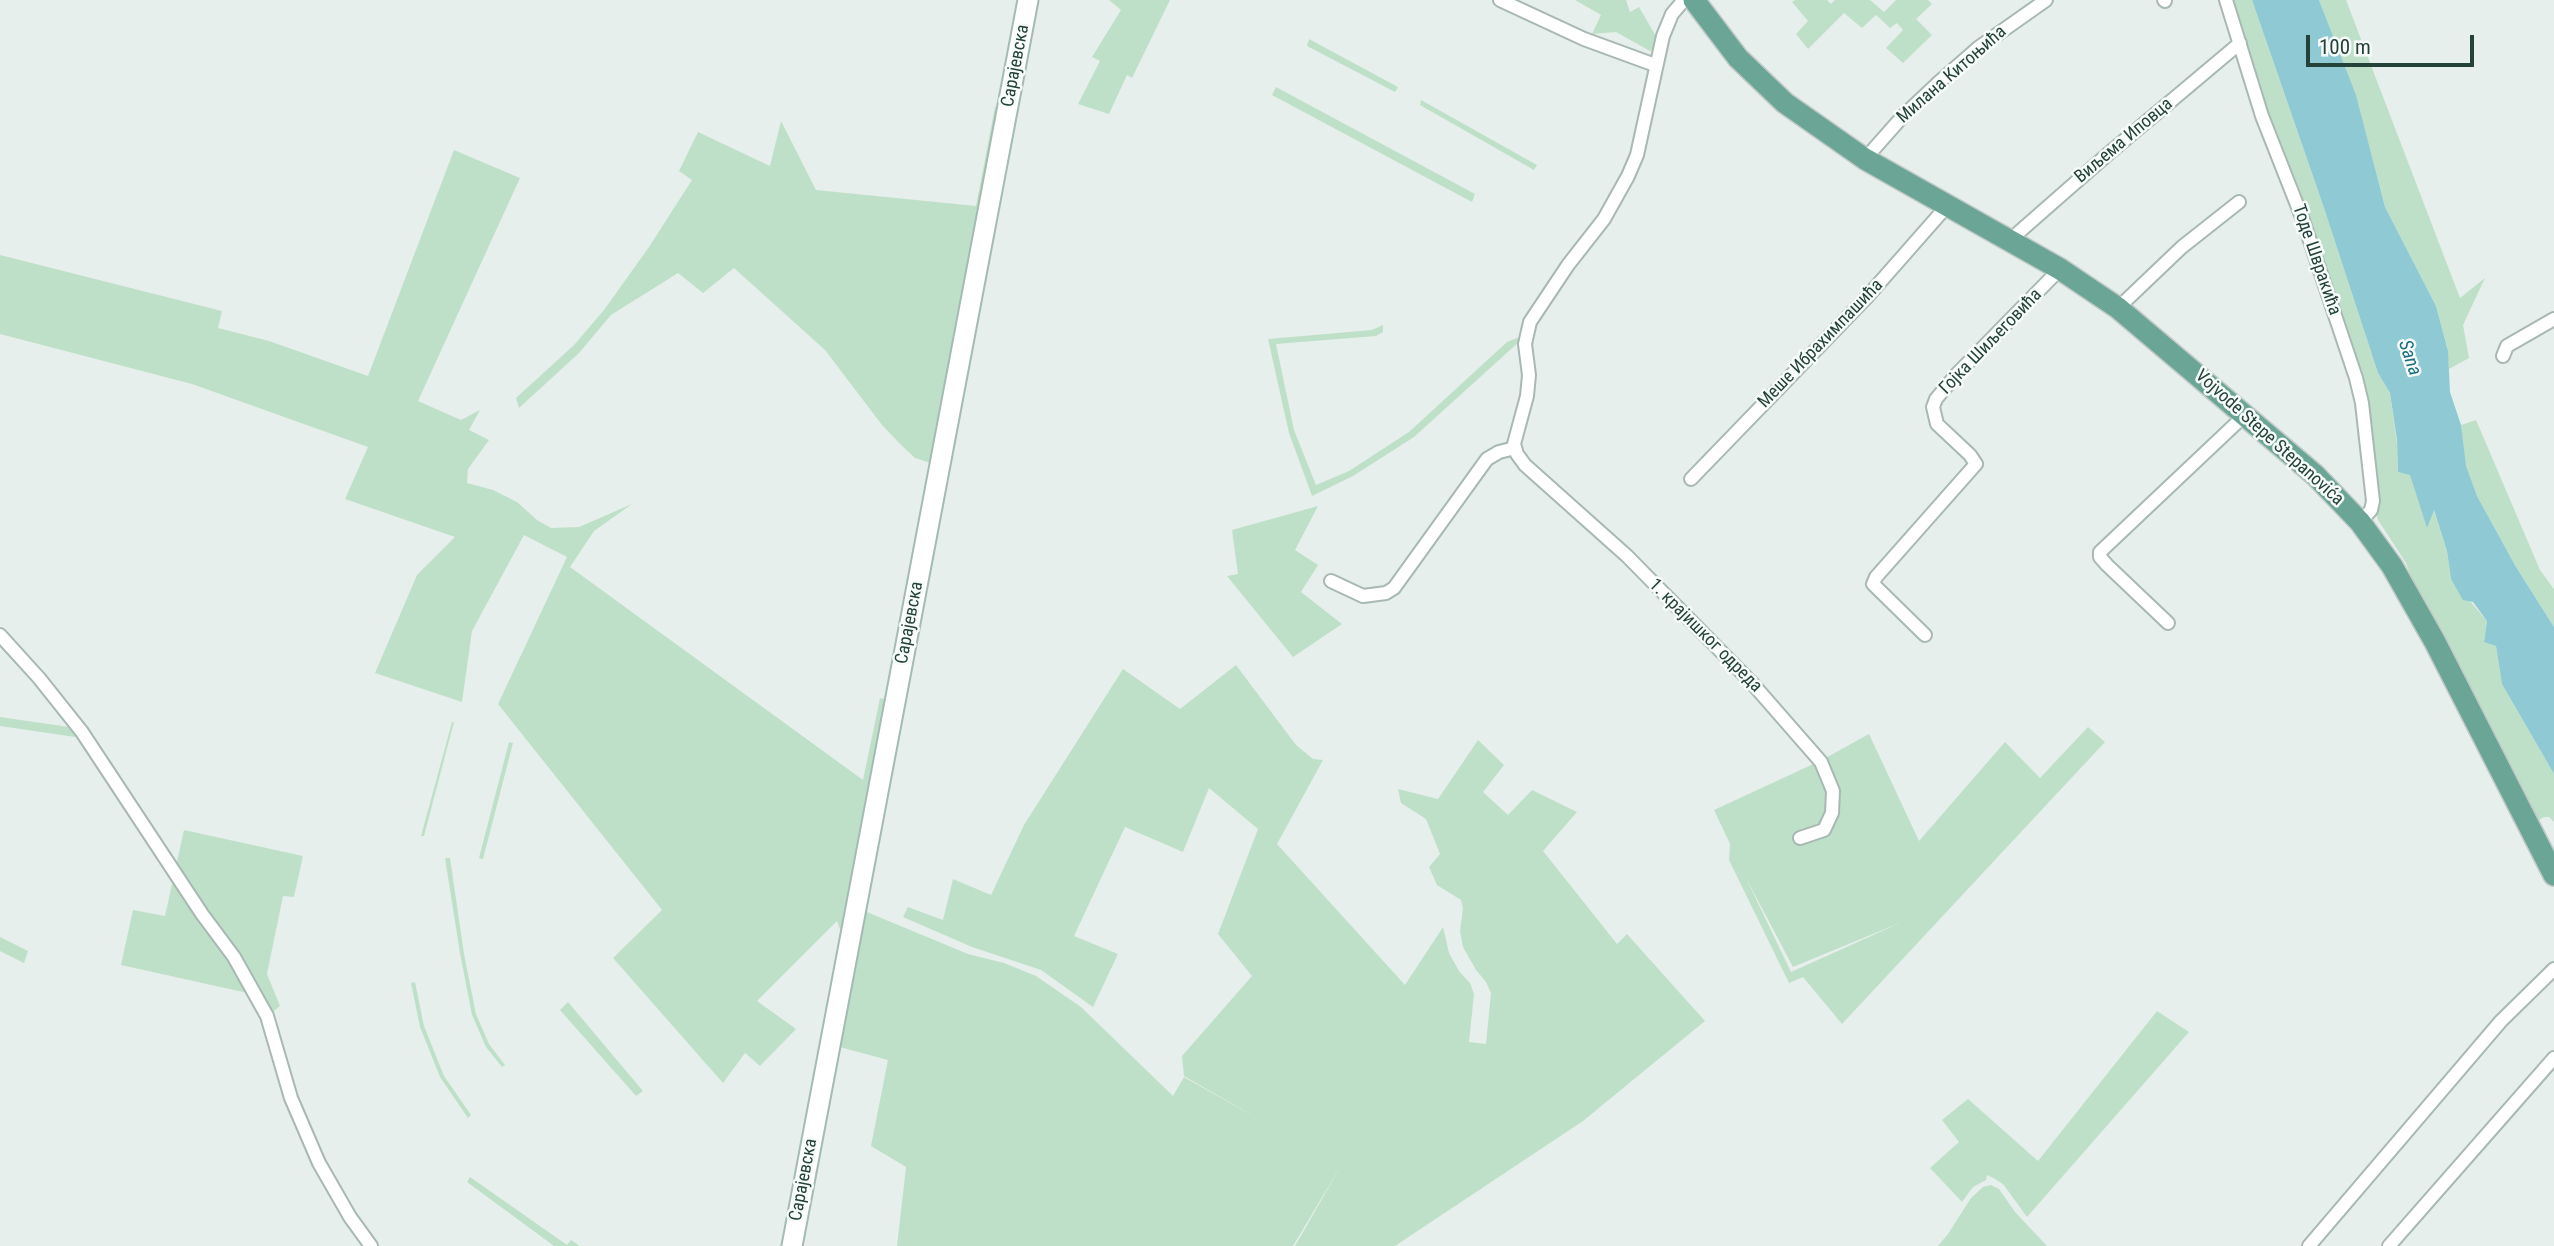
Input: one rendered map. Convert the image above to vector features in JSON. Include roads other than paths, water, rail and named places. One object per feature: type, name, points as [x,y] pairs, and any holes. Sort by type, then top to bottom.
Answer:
[{"type":"main road","name":"Сарајевска","points":[[792,1246],[1028,0]]},
{"type":"main road","name":"Vojvode Stepe Stepanovića","points":[[1694,0],[1738,58],[1758,79],[1812,124],[1865,159],[2060,269],[2118,308],[2315,475],[2360,522],[2392,566],[2554,874]]},
{"type":"street","points":[[1500,0],[1584,39],[1655,65]]},
{"type":"street","points":[[1331,581],[1363,596],[1386,593],[1394,588],[1487,459],[1499,452],[1515,448],[1515,437],[1527,396],[1529,375],[1526,334],[1546,295],[1604,219],[1629,176],[1637,155],[1655,65],[1666,26],[1684,0]]},
{"type":"street","name":"Милана Китоњића","points":[[1865,159],[1903,116],[1938,83],[1978,48],[2046,0]]},
{"type":"street","name":"Тоде Швракића","points":[[2227,0],[2262,116],[2320,268],[2362,403],[2373,501],[2371,510],[2360,522]]},
{"type":"street","name":"Виљема Иповца","points":[[2010,240],[2108,153],[2240,43]]},
{"type":"street","points":[[2118,308],[2182,247],[2239,202]]},
{"type":"street","name":"Меше Ибрахимпашића","points":[[1691,479],[1867,297],[1947,206]]},
{"type":"street","name":"Гојка Шиљеговића","points":[[1925,635],[1873,584],[1976,464],[1937,424],[1933,407],[1936,399],[1956,375],[2060,269]]},
{"type":"street","points":[[2503,356],[2507,346],[2554,319]]},
{"type":"street","points":[[2168,623],[2103,561],[2100,552],[2245,415]]},
{"type":"street","name":"1. крајишког одреда","points":[[1515,448],[1525,465],[1627,556],[1752,683],[1821,762],[1833,791],[1832,813],[1824,830],[1800,838]]},
{"type":"street","points":[[0,635],[82,732],[195,905],[234,957],[267,1016],[291,1098],[319,1163],[350,1217],[372,1246]]},
{"type":"street","points":[[2309,1246],[2501,1021],[2554,970]]},
{"type":"street","points":[[2389,1246],[2554,1058]]},
{"type":"water","name":"Sana","points":[[2252,0],[2319,0],[2356,95],[2385,207],[2436,306],[2448,351],[2450,392],[2461,425],[2466,466],[2477,496],[2516,567],[2554,627],[2554,774],[2502,684],[2496,646],[2484,642],[2487,621],[2473,602],[2463,600],[2451,579],[2447,551],[2434,510],[2427,528],[2410,475],[2398,472],[2397,440],[2390,393],[2378,373]]}]
